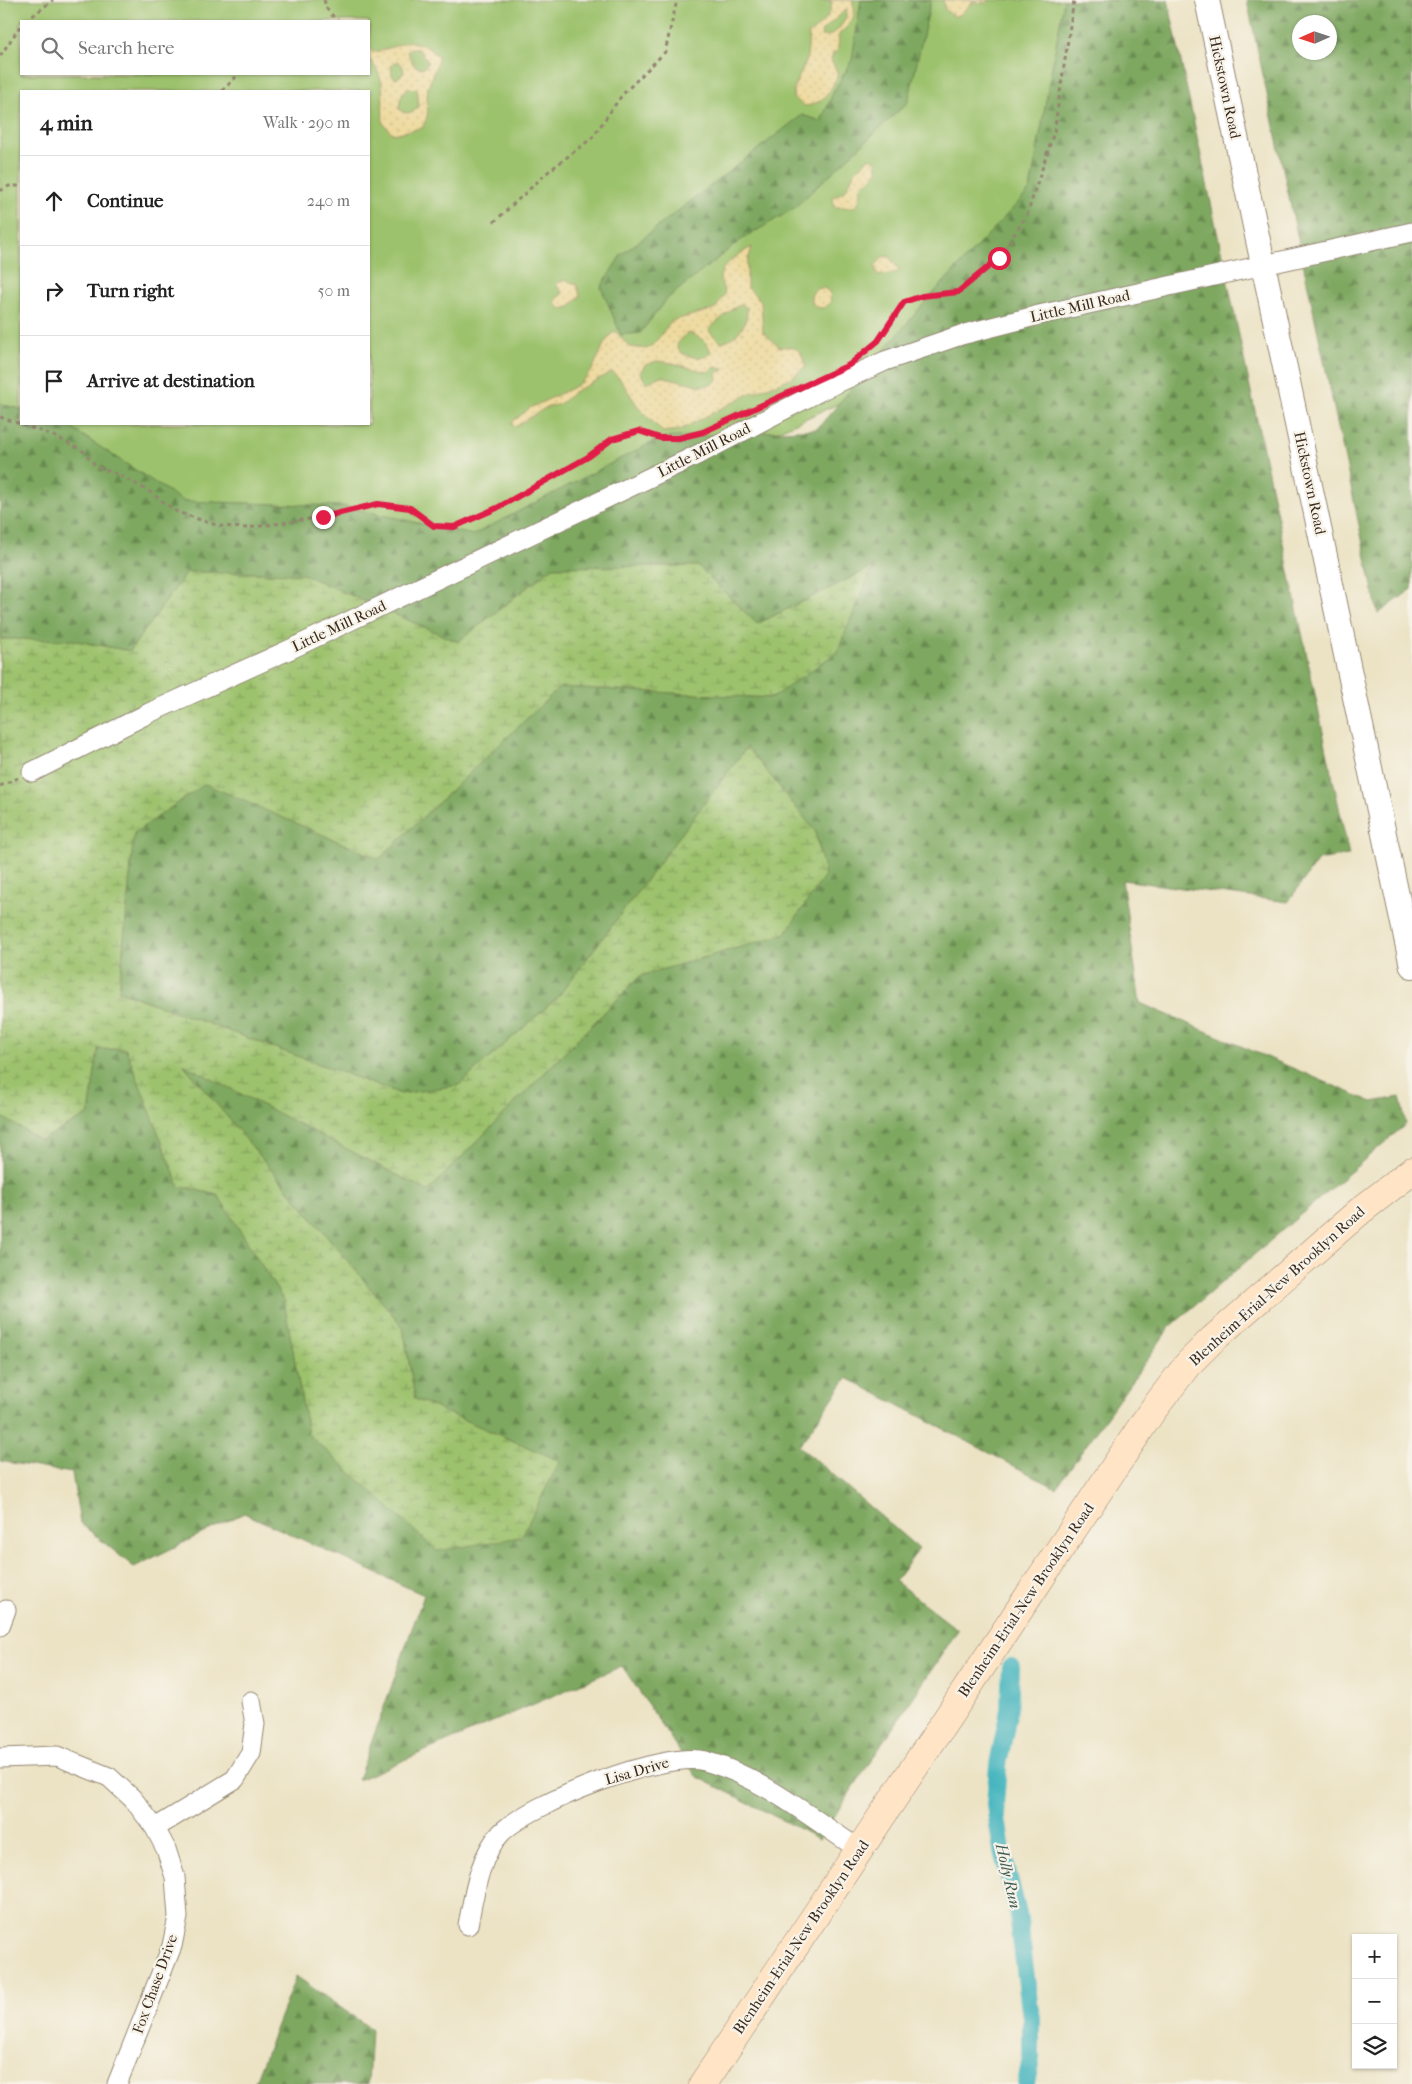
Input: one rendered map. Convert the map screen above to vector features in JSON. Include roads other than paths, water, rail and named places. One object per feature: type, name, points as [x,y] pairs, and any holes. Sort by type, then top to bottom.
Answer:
[{"type":"main road","name":"Blenheim-Erial-New Brooklyn Road","points":[[703,2084],[1152,1411],[1188,1364],[1360,1211],[1412,1171]]},
{"type":"street","name":"Hickstown Road","points":[[1207,0],[1412,966]]},
{"type":"street","name":"Little Mill Road","points":[[32,772],[148,713],[293,648],[701,453],[824,389],[885,361],[961,335],[1039,315],[1412,232]]},
{"type":"street","points":[[155,1828],[235,1779],[251,1753],[256,1724],[251,1701]]},
{"type":"street","name":"Fox Chase Drive","points":[[0,1758],[57,1756],[109,1777],[133,1799],[155,1828],[166,1849],[175,1877],[178,1917],[172,1946],[117,2084]]},
{"type":"street","name":"Lisa Drive","points":[[468,1925],[477,1884],[487,1856],[500,1834],[519,1818],[584,1787],[645,1767],[674,1760],[704,1761],[736,1773],[774,1793],[860,1850]]},
{"type":"waterway","name":"Holly Run","points":[[1011,1667],[1009,1710],[998,1765],[995,1805],[1002,1851],[1018,1913],[1031,2018],[1031,2058],[1026,2084]]}]
